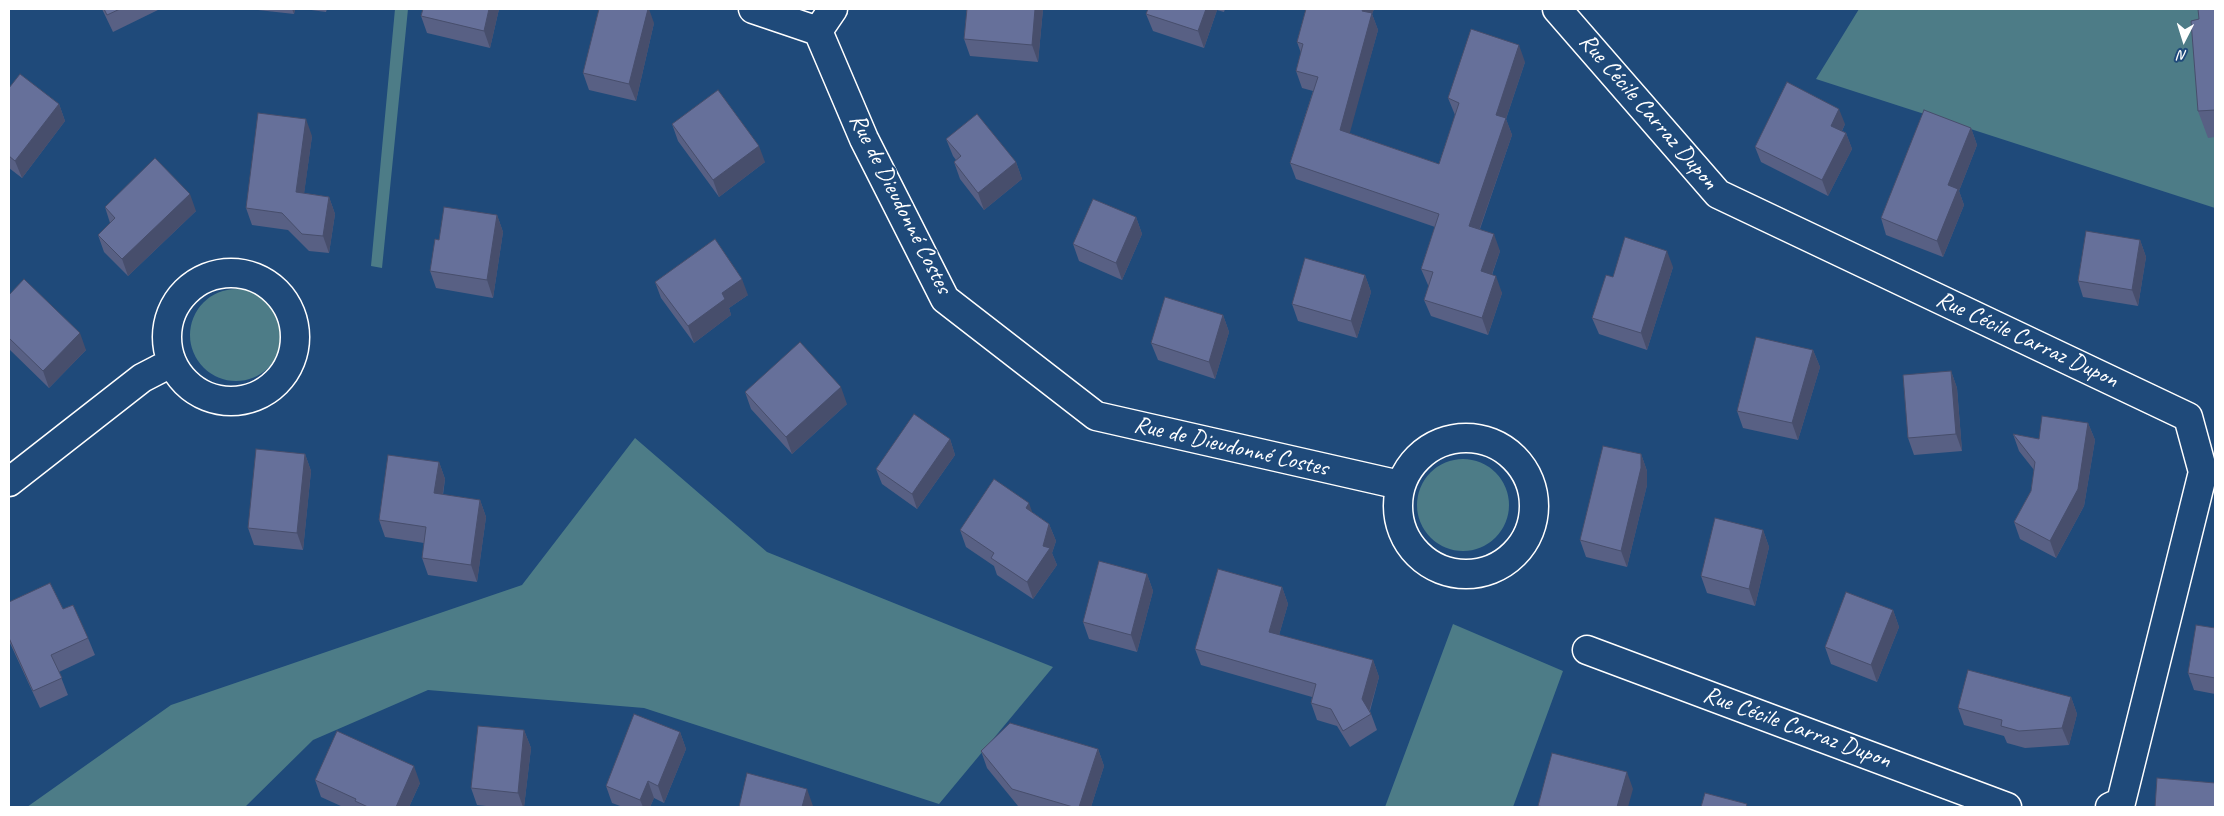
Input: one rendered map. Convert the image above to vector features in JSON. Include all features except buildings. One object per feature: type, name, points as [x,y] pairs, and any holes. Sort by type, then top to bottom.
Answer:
[{"type":"street","points":[[753,9],[825,20]]},
{"type":"street","name":"Rue Cécile Carraz Dupon","points":[[1558,9],[1718,194],[2188,417],[2203,472],[2121,802],[2110,807]]},
{"type":"street","name":"Rue de Dieudonné Costes","points":[[825,20],[864,139],[945,299],[952,305],[1096,416],[1400,485]]},
{"type":"street","points":[[233,272],[254,276],[273,287],[287,304],[295,324],[295,346],[289,366],[277,383],[259,395],[239,401],[218,401],[199,394],[183,380],[171,362],[166,342],[168,320],[177,300],[192,285],[211,275],[233,272]]},
{"type":"street","points":[[9,482],[142,378],[171,362]]},
{"type":"street","points":[[1470,437],[1493,442],[1512,455],[1526,472],[1534,494],[1534,517],[1526,538],[1512,557],[1494,569],[1472,574],[1450,572],[1429,564],[1412,549],[1401,529],[1397,507],[1400,485],[1410,465],[1427,449],[1448,439],[1470,437]]},
{"type":"street","name":"Rue Cécile Carraz Dupon","points":[[1587,650],[2006,807]]},
{"type":"green space","points":[[395,9],[408,9],[382,268],[371,266]]},
{"type":"green space","points":[[1859,9],[2215,9],[2215,208],[1816,79]]},
{"type":"green space","points":[[236,289],[254,293],[268,303],[278,317],[282,335],[278,353],[268,367],[254,377],[236,381],[218,377],[204,367],[194,353],[190,335],[194,317],[204,303],[218,293]]},
{"type":"green space","points":[[635,438],[767,552],[1053,667],[939,804],[644,708],[428,690],[313,740],[245,807],[27,807],[171,705],[522,585]]},
{"type":"green space","points":[[1463,459],[1480,463],[1495,473],[1505,488],[1509,505],[1505,522],[1495,537],[1480,547],[1463,551],[1446,547],[1431,537],[1421,522],[1417,505],[1421,488],[1431,473],[1446,463]]},
{"type":"green space","points":[[1453,624],[1563,671],[1513,807],[1385,807]]}]
